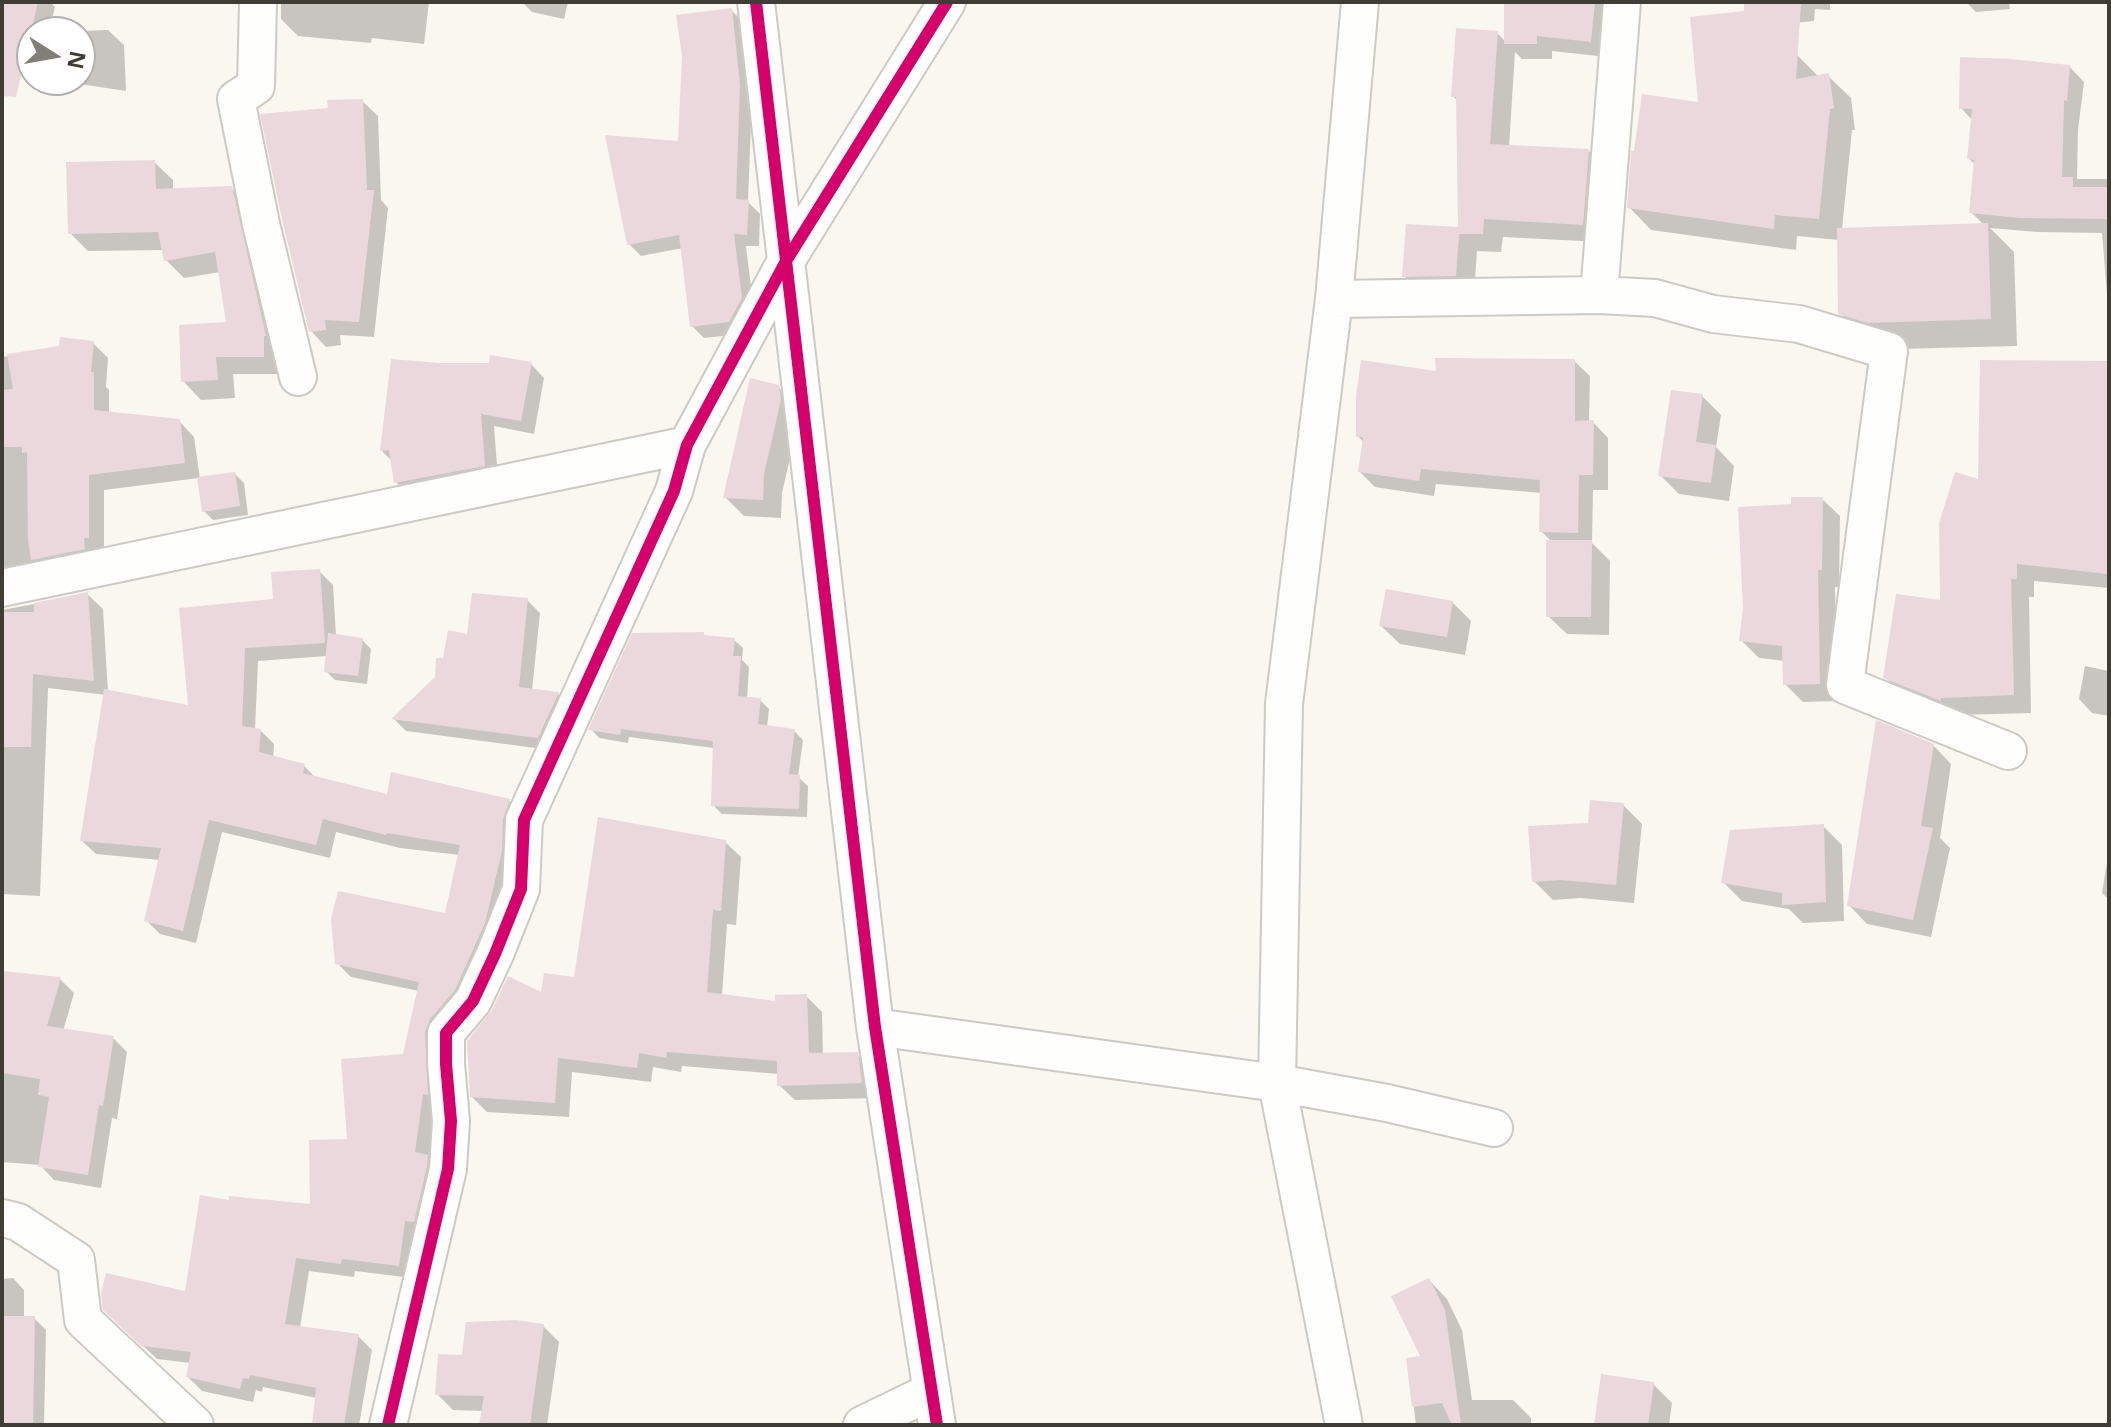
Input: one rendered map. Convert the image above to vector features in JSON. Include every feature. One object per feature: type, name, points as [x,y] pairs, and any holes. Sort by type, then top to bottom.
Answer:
[{"type":"street","points":[[258,2],[256,86],[236,99],[261,224],[298,377]]},
{"type":"street","points":[[756,2],[875,1027],[934,1408],[862,1425]]},
{"type":"street","points":[[388,1425],[448,1169],[451,1121],[446,1033],[473,1001],[521,889],[524,820],[674,491],[687,445],[786,261],[947,2]]},
{"type":"street","points":[[1344,1425],[1277,1083],[1284,704],[1334,299],[1360,2]]},
{"type":"street","points":[[1599,295],[1622,2]]},
{"type":"street","points":[[1334,299],[1599,295],[1655,298],[1713,314],[1799,324],[1889,351],[1845,685],[2008,751]]},
{"type":"street","points":[[2,588],[687,445]]},
{"type":"street","points":[[875,1027],[1277,1083],[1387,1103],[1494,1128]]},
{"type":"street","points":[[2,1218],[18,1222],[76,1260],[83,1320],[195,1425]]},
{"type":"building","points":[[2,2],[38,2],[35,16],[16,16],[16,96],[16,97],[2,96]]},
{"type":"building","points":[[1504,2],[1595,2],[1591,42],[1537,36],[1537,44],[1504,44]]},
{"type":"building","points":[[1744,2],[1801,4],[1796,79],[1829,73],[1834,108],[1830,109],[1819,219],[1775,215],[1774,229],[1627,208],[1631,151],[1634,151],[1642,94],[1698,102],[1690,17],[1744,11]]},
{"type":"building","points":[[732,8],[740,85],[736,199],[749,200],[747,235],[734,234],[742,298],[729,322],[690,327],[679,235],[627,245],[605,135],[678,141],[682,56],[676,15]]},
{"type":"building","points":[[1456,28],[1498,31],[1490,144],[1589,149],[1583,225],[1484,219],[1483,234],[1459,234],[1456,276],[1402,277],[1406,224],[1458,227],[1456,97],[1451,97]]},
{"type":"building","points":[[1960,57],[2070,65],[2067,101],[2064,100],[2062,177],[2073,177],[2073,187],[2109,187],[2109,219],[2020,218],[1969,213],[1974,160],[1967,159],[1972,109],[1959,109]]},
{"type":"building","points":[[363,99],[367,190],[374,190],[359,322],[325,320],[326,330],[309,332],[260,114],[328,108],[327,100]]},
{"type":"building","points":[[155,160],[156,189],[232,186],[266,336],[264,357],[216,357],[218,380],[181,382],[179,325],[226,322],[215,252],[164,261],[158,232],[68,234],[66,162]]},
{"type":"building","points":[[1988,223],[1991,319],[1868,323],[1838,314],[1837,228]]},
{"type":"building","points":[[60,337],[94,341],[91,372],[94,372],[94,410],[180,419],[185,463],[89,475],[89,538],[84,538],[85,549],[31,560],[27,452],[22,453],[22,447],[2,447],[2,390],[13,389],[7,354],[59,346]]},
{"type":"building","points":[[490,355],[532,362],[521,421],[481,414],[485,466],[394,483],[389,450],[380,451],[391,359],[489,363]]},
{"type":"building","points":[[1435,358],[1575,359],[1575,421],[1594,420],[1593,475],[1579,475],[1578,533],[1539,532],[1540,480],[1421,469],[1419,481],[1358,472],[1363,437],[1356,437],[1356,396],[1361,360],[1436,371]]},
{"type":"building","points":[[1980,360],[2109,361],[2109,574],[2017,564],[2017,579],[2011,579],[2014,695],[1941,698],[1941,701],[1883,678],[1896,594],[1940,600],[1939,523],[1955,472],[1978,479]]},
{"type":"building","points":[[750,378],[779,385],[781,400],[764,474],[763,500],[723,498]]},
{"type":"building","points":[[1671,390],[1703,394],[1696,442],[1716,445],[1711,483],[1658,476]]},
{"type":"building","points":[[235,472],[240,506],[202,512],[197,477]]},
{"type":"building","points":[[1791,497],[1823,497],[1822,570],[1818,570],[1820,684],[1783,685],[1782,646],[1739,641],[1743,608],[1738,507],[1791,504]]},
{"type":"building","points":[[1546,540],[1592,540],[1591,617],[1546,617]]},
{"type":"building","points":[[320,569],[325,643],[245,648],[242,726],[261,729],[259,752],[305,764],[303,773],[387,794],[391,772],[510,799],[503,819],[502,851],[485,923],[455,990],[430,1019],[425,1032],[428,1095],[423,1094],[415,1152],[428,1155],[427,1166],[414,1222],[405,1221],[399,1266],[342,1259],[341,1264],[296,1258],[285,1324],[359,1334],[344,1425],[312,1425],[316,1388],[250,1375],[249,1379],[243,1378],[240,1389],[186,1377],[191,1352],[141,1346],[103,1310],[101,1294],[106,1273],[185,1291],[200,1195],[229,1200],[229,1196],[310,1204],[309,1140],[347,1139],[341,1059],[403,1054],[419,982],[335,964],[331,919],[338,891],[445,913],[460,845],[386,835],[323,819],[316,845],[209,820],[183,931],[144,921],[161,848],[80,841],[104,689],[188,705],[179,608],[273,599],[271,572]]},
{"type":"building","points":[[1386,589],[1453,601],[1447,637],[1379,626]]},
{"type":"building","points":[[88,592],[94,681],[33,674],[31,747],[2,747],[2,612],[34,612],[34,603]]},
{"type":"building","points":[[472,593],[528,598],[519,687],[559,692],[538,738],[391,719],[435,677],[436,658],[443,658],[448,630],[467,634]]},
{"type":"building","points":[[704,632],[704,635],[735,638],[733,656],[741,656],[738,696],[761,698],[758,724],[795,729],[789,774],[800,775],[799,809],[711,806],[713,741],[621,729],[620,735],[588,730],[632,633]]},
{"type":"building","points":[[328,633],[363,638],[358,676],[324,672]]},
{"type":"building","points":[[1876,720],[1934,744],[1921,826],[1933,828],[1913,920],[1847,906]]},
{"type":"building","points":[[1590,800],[1624,803],[1616,885],[1561,880],[1532,882],[1528,826],[1588,823]]},
{"type":"building","points":[[598,817],[726,840],[721,911],[713,910],[707,992],[775,1001],[775,995],[807,994],[809,1053],[858,1052],[862,1083],[777,1086],[777,1061],[667,1052],[666,1058],[639,1053],[637,1068],[558,1058],[555,1103],[470,1097],[467,1041],[492,1010],[508,976],[541,992],[544,973],[574,977]]},
{"type":"building","points":[[1824,824],[1826,902],[1782,905],[1782,893],[1721,883],[1730,830]]},
{"type":"building","points":[[2,971],[61,977],[47,1026],[114,1036],[88,1175],[38,1167],[49,1097],[38,1095],[40,1079],[2,1073]]},
{"type":"building","points":[[1429,1278],[1445,1310],[1461,1425],[1452,1425],[1442,1403],[1412,1407],[1406,1358],[1420,1356],[1391,1296]]},
{"type":"building","points":[[2,1316],[35,1316],[33,1425],[2,1425]]},
{"type":"building","points":[[516,1320],[544,1324],[530,1425],[479,1425],[484,1396],[435,1395],[438,1354],[462,1355],[466,1322]]},
{"type":"building","points":[[1601,1374],[1654,1382],[1648,1425],[1594,1425]]},
{"type":"cycle path","points":[[756,2],[875,1027],[937,1425]]},
{"type":"cycle path","points":[[388,1425],[448,1169],[451,1121],[446,1033],[473,1001],[521,889],[524,820],[674,491],[687,445],[786,261],[947,2]]}]
